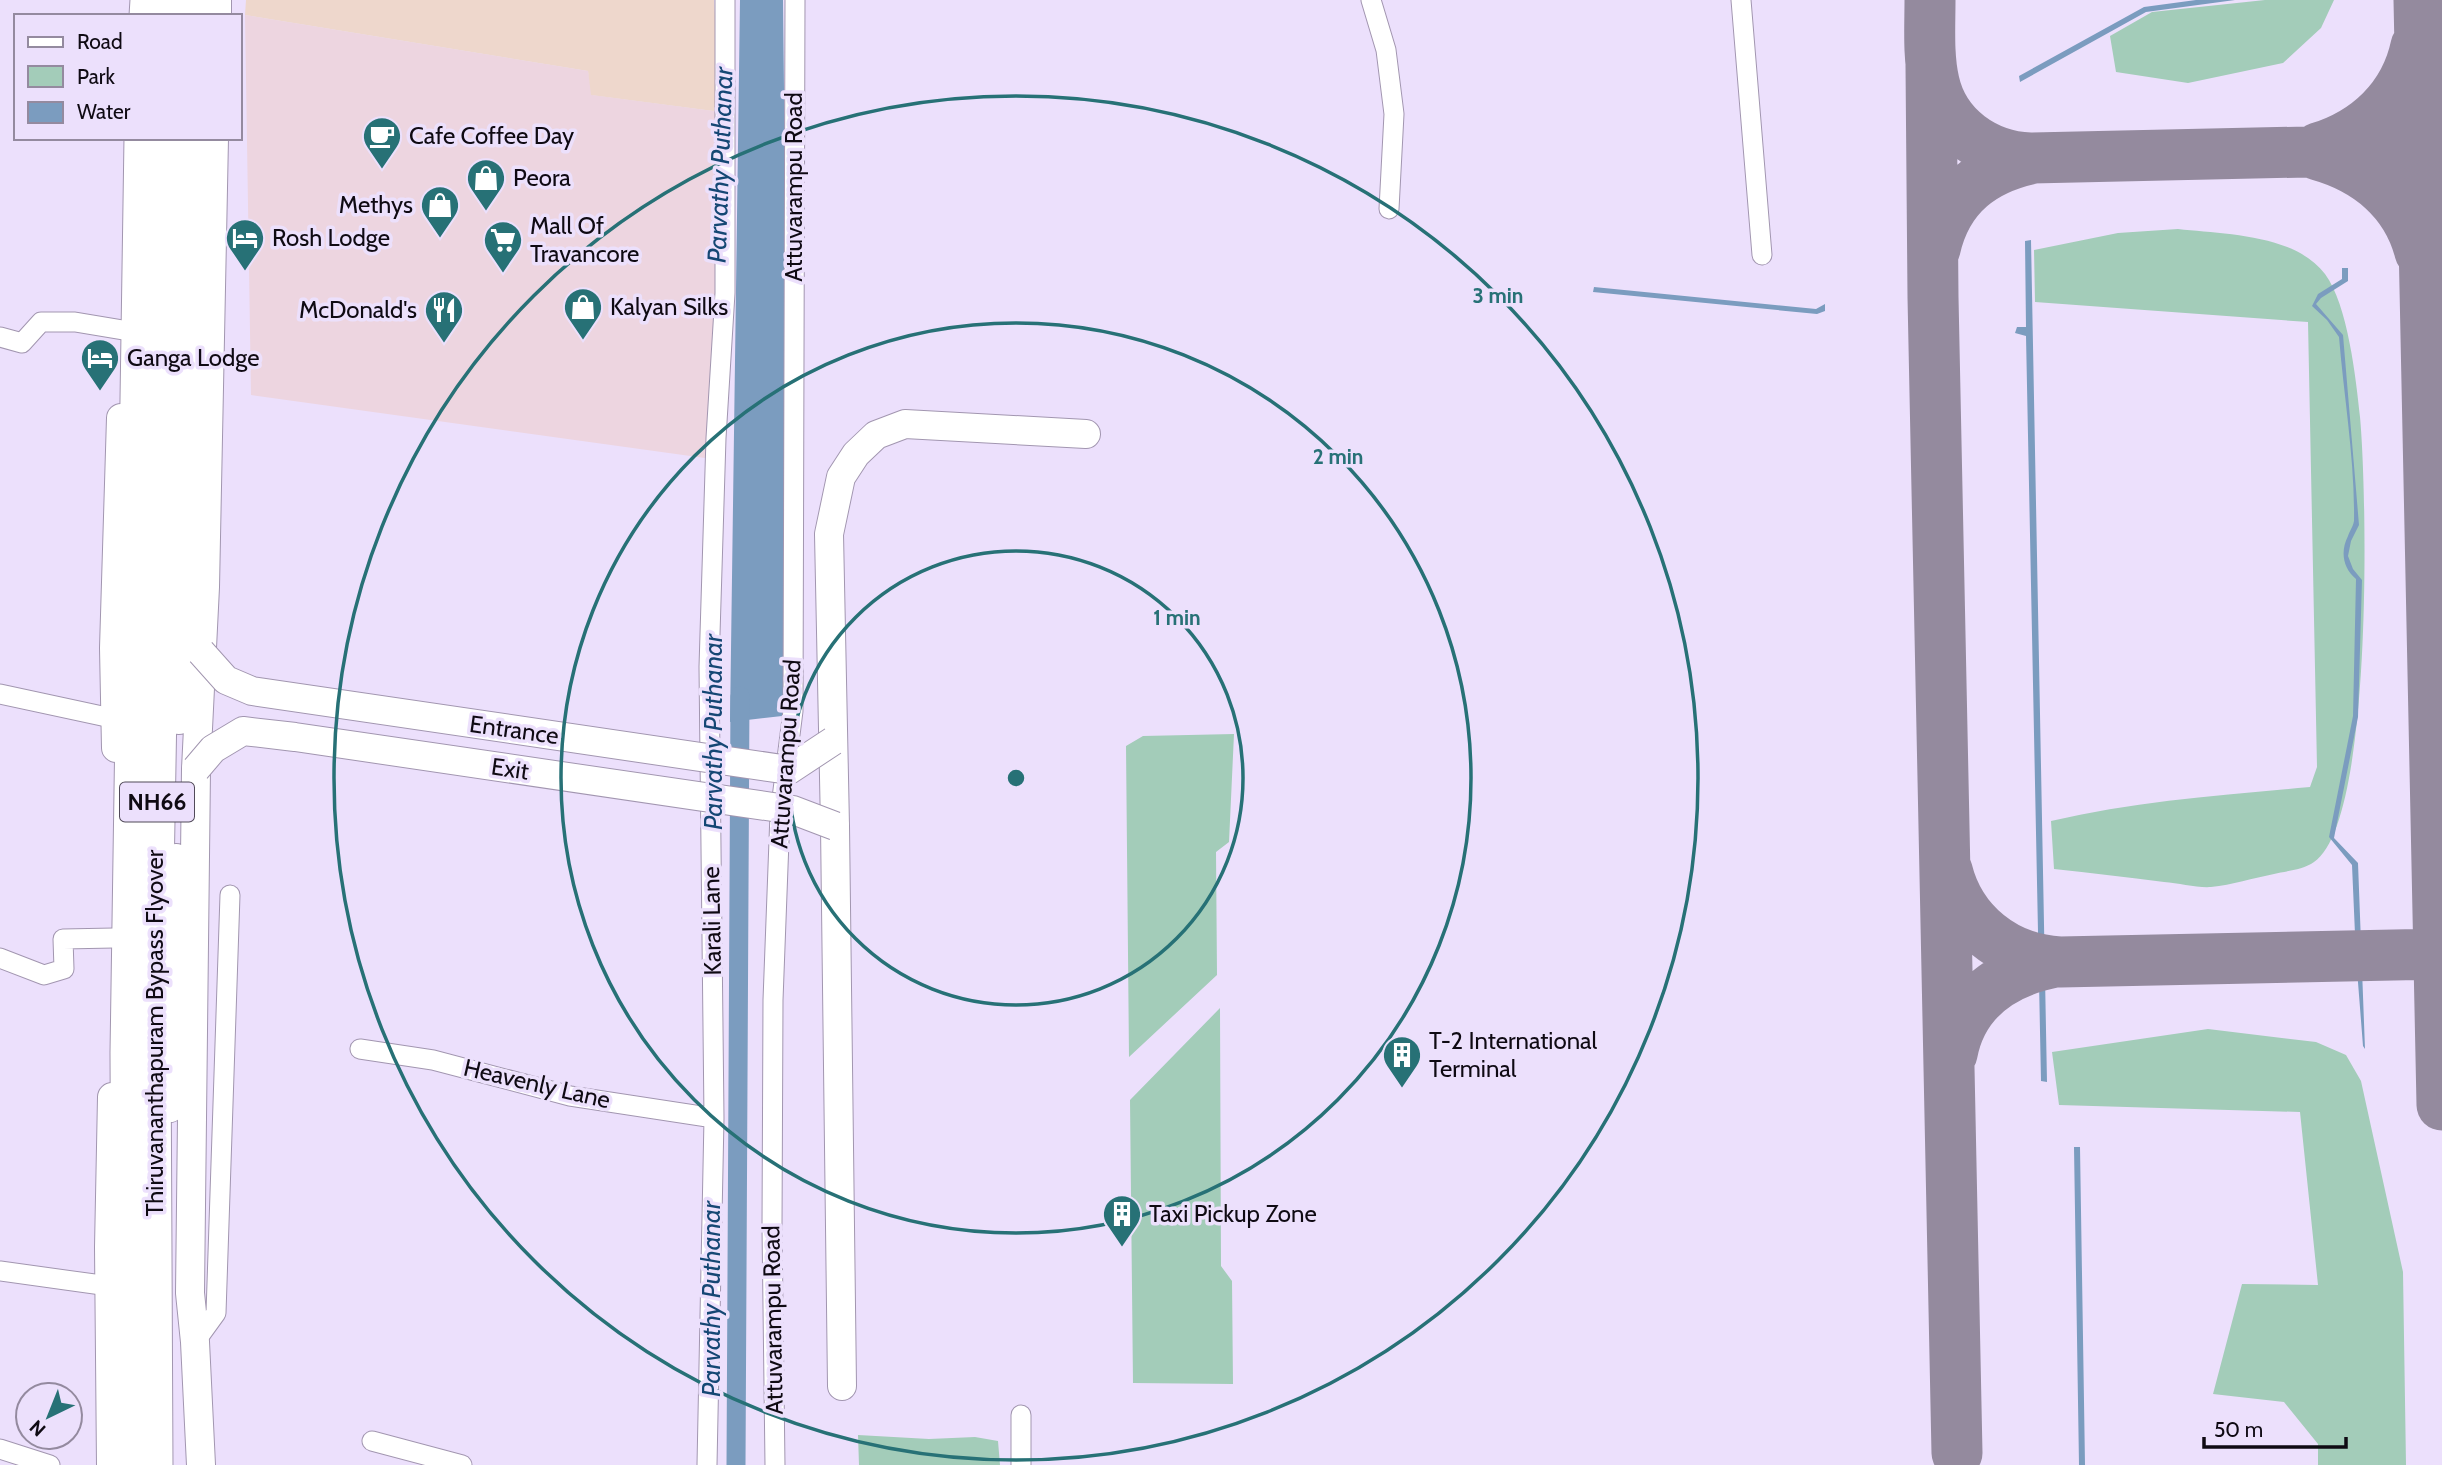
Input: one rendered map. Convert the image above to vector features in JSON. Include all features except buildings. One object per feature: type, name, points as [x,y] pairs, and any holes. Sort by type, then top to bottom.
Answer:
[{"type":"highway","name":"Thiruvananthapuram Bypass Flyover","points":[[130,1465],[128,1052],[142,140]]},
{"type":"highway","name":"Thiruvananthapuram Bypass Flyover","points":[[155,1465],[153,1048],[169,140]]},
{"type":"street","name":"Karali Lane","points":[[707,1465],[714,1118],[709,667],[716,438],[724,293],[725,0]]},
{"type":"street","name":"Attuvarampu Road","points":[[775,1465],[773,1000],[779,814],[793,711],[794,0]]},
{"type":"street","points":[[1371,0],[1386,50],[1394,114],[1390,209]]},
{"type":"street","points":[[1741,0],[1762,255]]},
{"type":"street","points":[[111,1465],[109,1286],[116,719],[114,648],[129,140]]},
{"type":"street","points":[[171,1465],[164,1329],[191,140]]},
{"type":"street","points":[[201,1465],[190,1293],[191,1184],[196,769],[205,587],[214,140]]},
{"type":"street","points":[[0,337],[22,343],[41,322],[75,322],[123,330]]},
{"type":"street","points":[[842,1386],[829,534],[841,477],[856,454],[876,435],[905,424],[1086,434]]},
{"type":"street","name":"Entrance","points":[[201,652],[226,680],[252,691],[789,770],[833,741]]},
{"type":"street","points":[[0,694],[116,719]]},
{"type":"street","name":"Exit","points":[[196,769],[213,749],[243,732],[295,737],[793,810],[835,826]]},
{"type":"street","points":[[195,1342],[216,1312],[230,895]]},
{"type":"street","points":[[0,958],[44,975],[64,968],[63,939],[114,938]]},
{"type":"street","name":"Heavenly Lane","points":[[360,1049],[433,1060],[570,1096],[714,1118]]},
{"type":"street","points":[[0,1271],[109,1286]]},
{"type":"street","points":[[1021,1415],[1021,1465]]},
{"type":"street","points":[[372,1441],[462,1465]]},
{"type":"street","points":[[0,1449],[50,1465]]},
{"type":"shaded area","points":[[246,0],[714,0],[721,112],[591,95],[588,71],[245,15]]},
{"type":"shaded area","name":"Mall Of Travancore","points":[[245,15],[588,71],[592,95],[721,112],[712,459],[251,395]]},
{"type":"green space","points":[[2265,0],[2334,0],[2321,28],[2283,63],[2188,83],[2116,72],[2110,36],[2152,12]]},
{"type":"green space","points":[[2178,229],[2257,238],[2277,244],[2312,261],[2325,274],[2340,304],[2350,343],[2362,456],[2364,580],[2357,723],[2347,786],[2333,834],[2314,862],[2305,867],[2211,887],[2054,869],[2051,821],[2147,804],[2310,787],[2317,767],[2308,322],[2035,302],[2034,250],[2118,233]]},
{"type":"green space","points":[[1234,734],[1229,842],[1216,852],[1217,975],[1129,1057],[1126,746],[1143,736]]},
{"type":"green space","points":[[1220,1008],[1221,1266],[1232,1281],[1233,1384],[1133,1383],[1130,1100]]},
{"type":"green space","points":[[2208,1029],[2316,1042],[2346,1055],[2361,1081],[2403,1272],[2406,1465],[2318,1465],[2318,1444],[2284,1402],[2213,1394],[2242,1284],[2318,1285],[2300,1112],[2059,1105],[2052,1052]]},
{"type":"green space","points":[[858,1435],[929,1439],[975,1437],[998,1441],[1000,1465],[859,1465]]},
{"type":"water","points":[[740,0],[783,0],[791,715],[730,722]]},
{"type":"water","points":[[2196,0],[2235,0],[2146,12],[2020,82],[2019,76],[2144,7]]},
{"type":"water","points":[[2031,240],[2047,1082],[2041,1081],[2026,336],[2015,333],[2017,327],[2026,327],[2025,241]]},
{"type":"water","points":[[2342,268],[2348,268],[2348,281],[2316,304],[2343,335],[2359,525],[2351,541],[2348,556],[2353,569],[2362,580],[2358,717],[2334,838],[2358,863],[2365,1049],[2356,957],[2352,865],[2329,837],[2353,716],[2356,579],[2348,570],[2344,554],[2354,521],[2353,475],[2339,337],[2327,320],[2312,306],[2318,294],[2342,279]]},
{"type":"water","points":[[1594,287],[1816,309],[1825,304],[1825,311],[1817,314],[1593,292]]},
{"type":"water","points":[[2074,1147],[2080,1147],[2085,1465],[2079,1465]]},
{"type":"waterway","name":"Parvathy Puthanar","points":[[736,1465],[740,696]]},
{"type":"taxiway","points":[[1930,0],[1931,62],[1939,98],[1947,113],[1969,137],[1998,152],[2030,158],[2442,149]]},
{"type":"taxiway","points":[[2419,0],[2442,1105]]},
{"type":"taxiway","points":[[2318,148],[2352,133],[2381,111],[2403,82],[2416,46]]},
{"type":"taxiway","points":[[1931,65],[1933,297],[1957,1453]]},
{"type":"taxiway","points":[[2318,155],[2353,169],[2383,190],[2406,217],[2420,252]]},
{"type":"taxiway","points":[[1935,249],[1949,213],[1970,187],[2000,169],[2035,158]]},
{"type":"taxiway","points":[[1947,870],[1953,889],[1974,922],[2004,946],[2040,959],[2060,962],[2442,954]]},
{"type":"taxiway","points":[[1952,1054],[1965,1018],[1988,991],[2019,973],[2055,962],[2047,962]]},
{"type":"place","name":"Cafe Coffee Day","points":[[382,170]]},
{"type":"place","name":"Peora","points":[[486,212]]},
{"type":"place","name":"Methys","points":[[440,239]]},
{"type":"place","name":"Rosh Lodge","points":[[245,272]]},
{"type":"place","name":"Mall Of Travancore","points":[[503,274]]},
{"type":"place","name":"Kalyan Silks","points":[[583,341]]},
{"type":"place","name":"McDonald's","points":[[444,344]]},
{"type":"place","name":"Ganga Lodge","points":[[100,392]]},
{"type":"place","name":"T-2 International Terminal","points":[[1402,1089]]},
{"type":"place","name":"Taxi Pickup Zone","points":[[1122,1248]]}]
